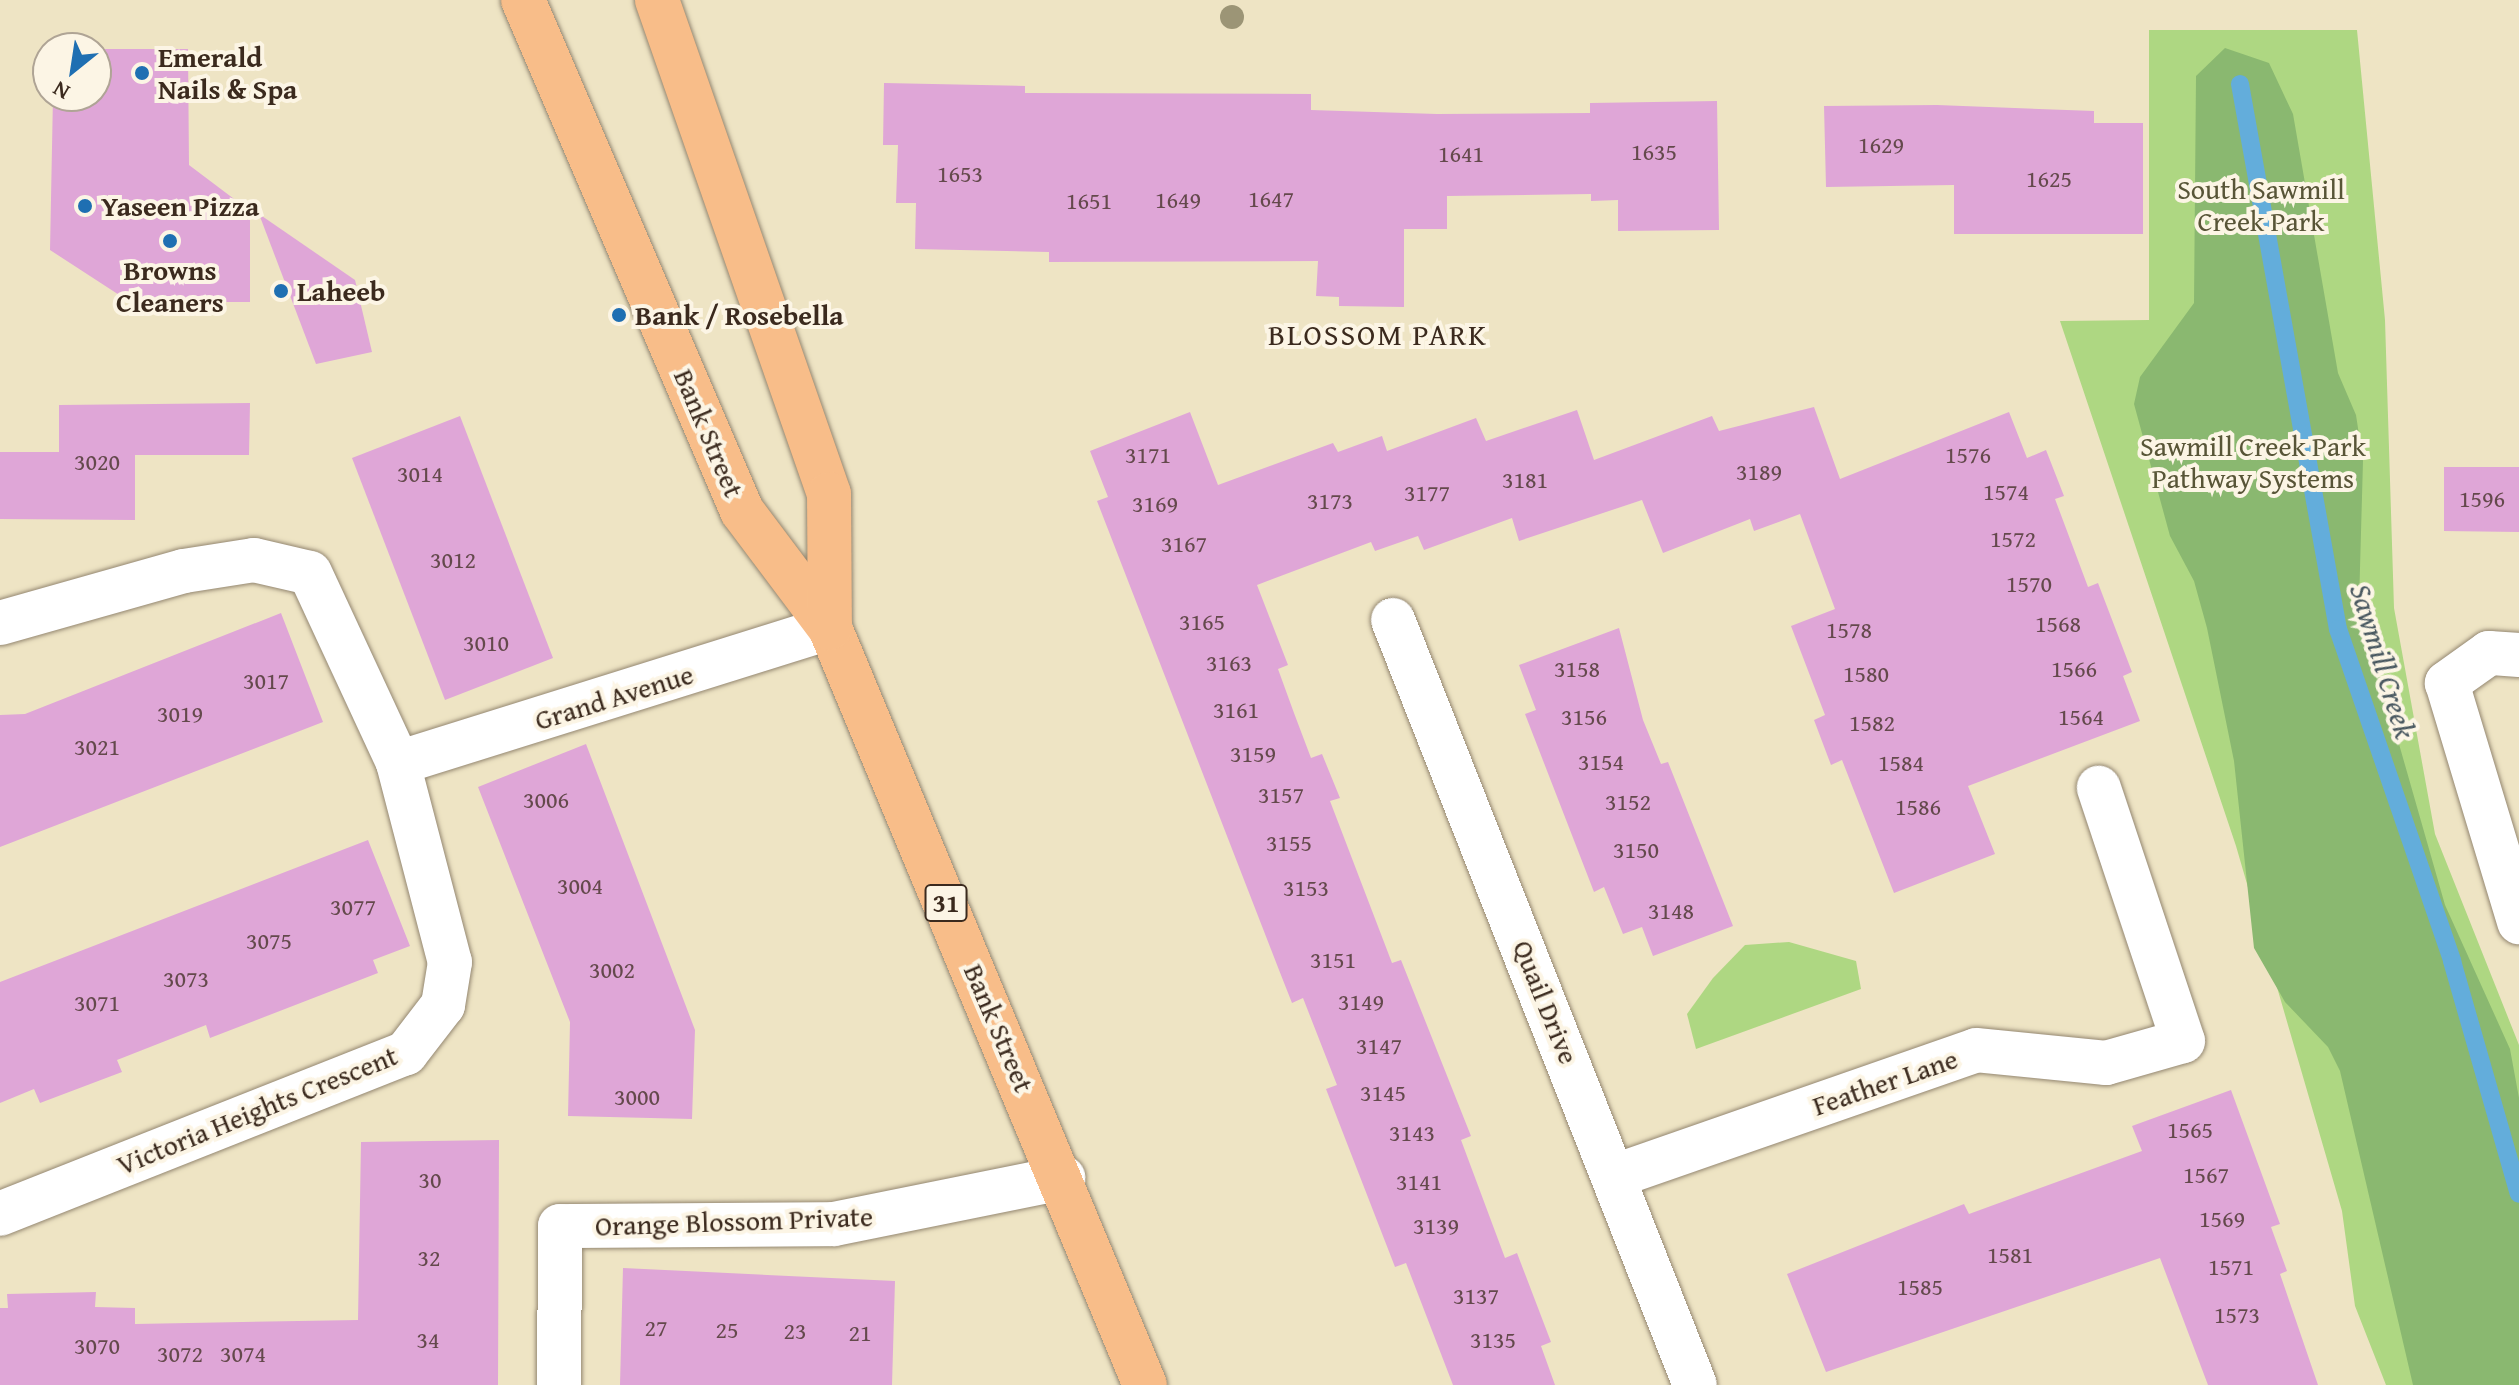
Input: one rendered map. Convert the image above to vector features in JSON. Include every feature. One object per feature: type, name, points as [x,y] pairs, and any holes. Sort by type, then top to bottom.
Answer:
[{"type":"main road","name":"Bank Street","points":[[523,0],[742,511],[830,628],[1063,1178],[1145,1385]]},
{"type":"main road","name":"Bank Street","points":[[657,0],[829,494],[830,628]]},
{"type":"street","name":"Victoria Heights Crescent","points":[[0,623],[184,571],[254,560],[310,573],[398,763],[450,962],[443,1005],[406,1053],[0,1214]]},
{"type":"street","name":"Quail Drive","points":[[1393,620],[1695,1385]]},
{"type":"street","name":"Grand Avenue","points":[[398,763],[830,628]]},
{"type":"street","points":[[2519,655],[2489,653],[2447,683],[2519,922]]},
{"type":"street","name":"Feather Lane","points":[[1615,1176],[1976,1050],[2106,1063],[2183,1041],[2099,788]]},
{"type":"street","name":"Orange Blossom Private","points":[[559,1385],[560,1226],[848,1223],[1063,1178]]},
{"type":"green space","name":"Sawmill Creek Park Pathway Systems","points":[[2149,30],[2357,30],[2385,320],[2394,608],[2435,834],[2519,1045],[2519,1385],[2386,1385],[2355,1306],[2342,1211],[2236,846],[2060,321],[2149,320]]},
{"type":"green space","name":"Sawmill Creek Park Pathway Systems","points":[[2225,48],[2269,63],[2293,114],[2338,373],[2356,415],[2363,461],[2359,604],[2445,905],[2510,1049],[2519,1098],[2519,1385],[2413,1385],[2340,1071],[2328,1047],[2285,1002],[2254,948],[2234,761],[2207,628],[2194,581],[2170,536],[2134,404],[2140,377],[2194,303],[2196,76]]},
{"type":"green space","points":[[1789,942],[1856,961],[1861,989],[1696,1049],[1687,1014],[1713,978],[1745,945]]},
{"type":"building","points":[[112,49],[188,49],[189,165],[250,211],[250,302],[130,302],[50,250],[53,112],[112,112]]},
{"type":"building","points":[[884,83],[1025,86],[1025,93],[1311,94],[1311,110],[1437,114],[1590,113],[1590,103],[1717,101],[1719,230],[1618,231],[1618,200],[1591,201],[1591,194],[1447,196],[1447,229],[1404,229],[1404,307],[1339,306],[1339,297],[1316,296],[1318,261],[1049,262],[1049,252],[915,249],[916,203],[896,203],[898,145],[883,145]]},
{"type":"building","points":[[1937,105],[2094,111],[2094,123],[2143,123],[2143,234],[1954,234],[1954,185],[1826,187],[1824,106]]},
{"type":"building","points":[[259,214],[355,280],[372,352],[316,364]]},
{"type":"building","points":[[250,403],[249,455],[135,455],[135,520],[0,519],[0,452],[59,452],[59,405]]},
{"type":"building","points":[[1814,407],[1840,479],[2009,412],[2027,458],[2046,450],[2064,496],[2055,499],[2088,587],[2098,583],[2132,672],[2123,676],[2140,721],[1968,786],[1995,854],[1894,893],[1842,760],[1831,765],[1814,720],[1825,715],[1791,626],[1835,609],[1800,514],[1754,531],[1750,519],[1663,553],[1642,500],[1519,541],[1512,518],[1424,550],[1418,536],[1375,551],[1371,542],[1257,585],[1288,665],[1278,669],[1311,758],[1322,754],[1340,798],[1330,801],[1392,963],[1401,960],[1471,1136],[1461,1140],[1505,1258],[1517,1253],[1551,1342],[1541,1346],[1555,1385],[1453,1385],[1406,1263],[1395,1267],[1343,1133],[1326,1089],[1337,1085],[1303,998],[1292,1003],[1279,970],[1097,501],[1108,497],[1090,451],[1190,412],[1218,485],[1333,443],[1338,452],[1382,436],[1387,451],[1476,418],[1486,441],[1577,410],[1594,460],[1712,416],[1719,431]]},
{"type":"building","points":[[460,416],[553,658],[445,700],[352,458]]},
{"type":"building","points":[[2444,467],[2519,467],[2519,532],[2444,531]]},
{"type":"building","points":[[281,613],[323,722],[0,847],[0,715],[25,714]]},
{"type":"building","points":[[1619,628],[1643,720],[1661,764],[1668,762],[1733,926],[1653,956],[1642,927],[1623,934],[1604,887],[1594,892],[1525,714],[1536,710],[1519,665]]},
{"type":"building","points":[[586,744],[695,1030],[692,1119],[568,1116],[570,1022],[478,787]]},
{"type":"building","points":[[368,840],[410,946],[373,960],[378,973],[210,1038],[206,1025],[117,1060],[122,1072],[40,1103],[34,1089],[0,1103],[0,982]]},
{"type":"building","points":[[2231,1090],[2280,1224],[2271,1227],[2287,1271],[2280,1274],[2318,1385],[2208,1385],[2160,1258],[1826,1372],[1787,1274],[1964,1204],[1969,1214],[2142,1151],[2132,1126]]},
{"type":"building","points":[[499,1140],[498,1385],[0,1385],[0,1308],[8,1308],[7,1294],[96,1292],[95,1307],[135,1308],[135,1324],[358,1320],[361,1142]]},
{"type":"building","points":[[623,1268],[895,1281],[892,1385],[620,1385]]},
{"type":"waterway","name":"Sawmill Creek","points":[[2240,84],[2338,629],[2452,961],[2519,1194]]},
{"type":"place","name":"Emerald Nails & Spa","points":[[142,73]]},
{"type":"place","name":"Yaseen Pizza","points":[[85,206]]},
{"type":"place","name":"Browns Cleaners","points":[[170,241]]},
{"type":"place","name":"Laheeb","points":[[281,291]]},
{"type":"place","name":"Bank / Rosebella","points":[[619,315]]},
{"type":"district","name":"BLOSSOM PARK","points":[[1378,334]]},
{"type":"park label","name":"South Sawmill Creek Park","points":[[2261,205]]}]
